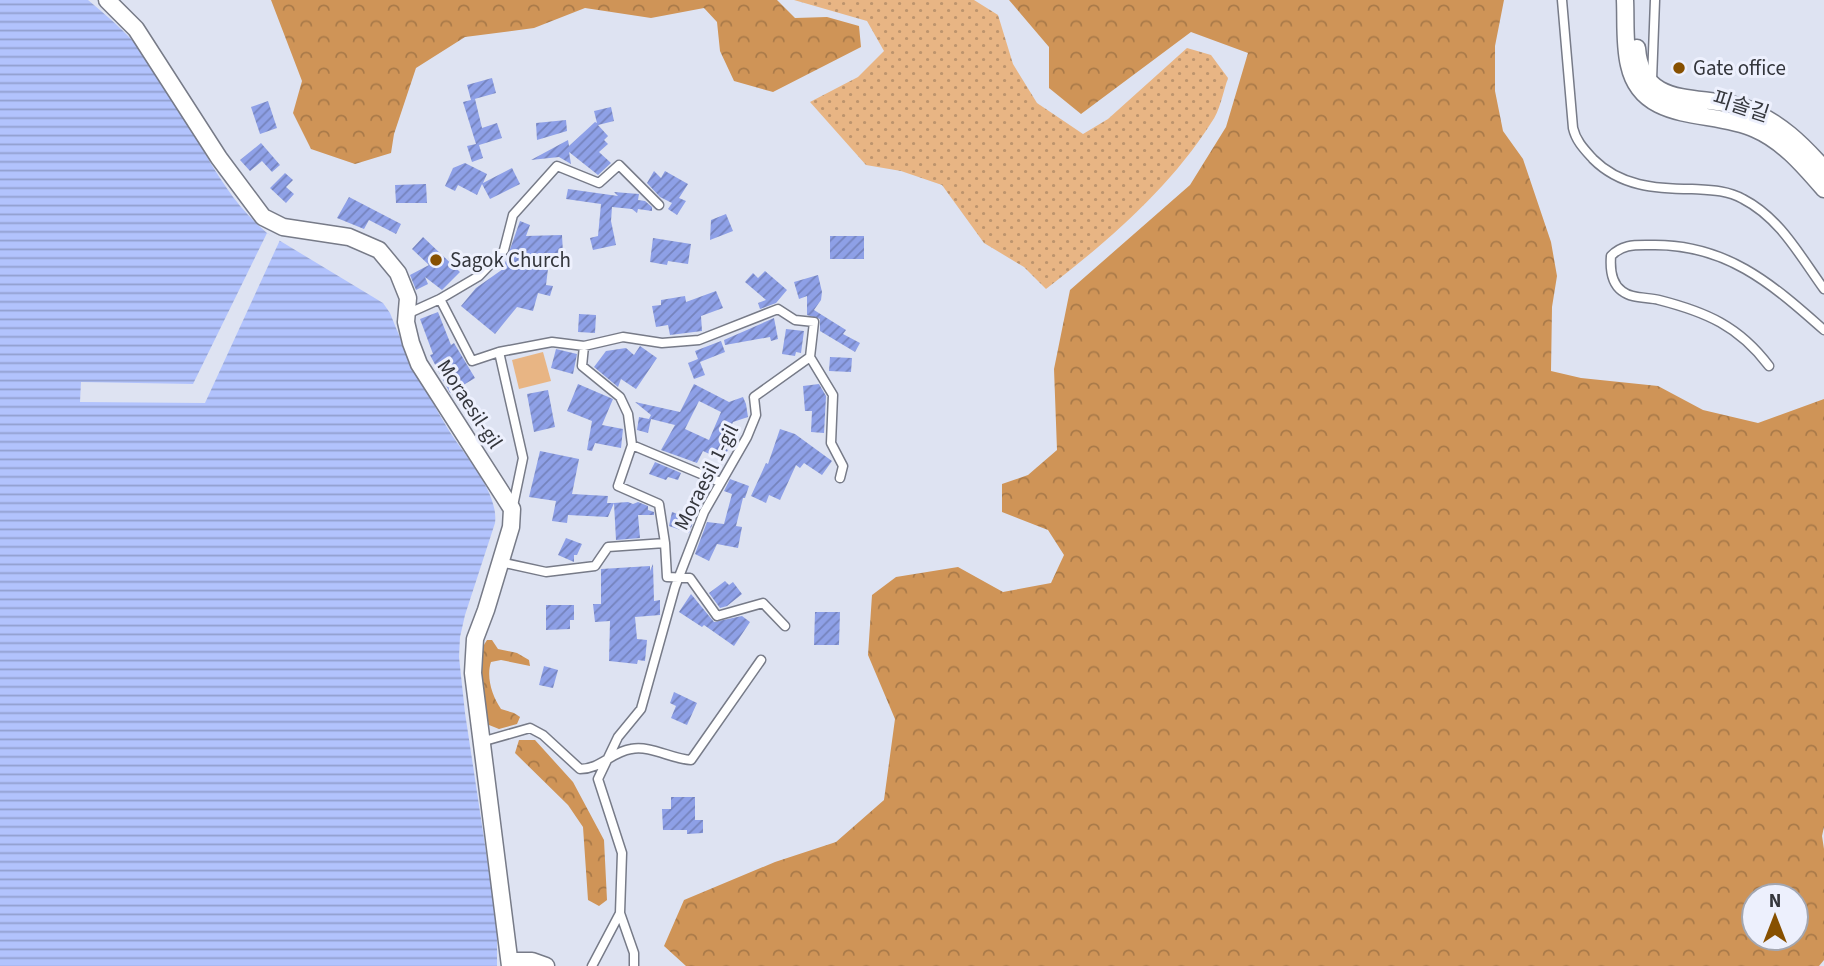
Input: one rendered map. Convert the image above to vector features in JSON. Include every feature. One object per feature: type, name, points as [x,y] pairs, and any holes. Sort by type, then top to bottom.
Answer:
[{"type":"street","name":"Moraesil-gil","points":[[107,0],[136,29],[219,158],[263,217],[283,227],[349,237],[379,250],[398,273],[408,298],[411,343],[419,364],[512,509]]},
{"type":"street","points":[[1625,0],[1628,63],[1636,84],[1651,93]]},
{"type":"street","points":[[1633,0],[1638,59],[1651,93]]},
{"type":"street","name":"피솔길","points":[[1651,93],[1723,102],[1765,117],[1787,131],[1824,169]]},
{"type":"street","name":"피솔길","points":[[1651,93],[1666,109],[1730,120],[1756,129],[1782,145],[1824,189]]},
{"type":"street","points":[[512,509],[511,527],[475,639],[473,673],[510,963],[533,961],[546,966]]},
{"type":"lane","points":[[1562,0],[1573,128],[1579,144],[1587,153],[1617,178],[1638,185],[1718,190],[1743,199],[1765,212],[1776,223],[1824,289]]},
{"type":"lane","points":[[1651,93],[1656,0]]},
{"type":"lane","points":[[1638,59],[1645,68],[1654,65]]},
{"type":"lane","points":[[1654,65],[1664,85],[1681,97]]},
{"type":"lane","points":[[407,314],[440,299],[479,276],[504,250],[513,215],[557,166],[599,183],[619,165],[659,205]]},
{"type":"lane","points":[[1769,366],[1754,346],[1716,319],[1689,308],[1629,295],[1620,290],[1613,280],[1611,256],[1625,246],[1637,245],[1660,245],[1711,252],[1743,266],[1773,285],[1824,330]]},
{"type":"lane","points":[[440,299],[472,361],[499,352],[552,342],[584,346],[623,337],[662,344],[699,340],[778,309],[795,320],[814,322],[810,357],[833,395],[831,443],[843,466],[841,478]]},
{"type":"lane","points":[[584,346],[582,366],[620,397],[628,414],[632,445],[618,486],[659,504],[667,577],[690,578],[717,616],[763,603],[785,626]]},
{"type":"lane","points":[[499,352],[523,458],[512,509]]},
{"type":"lane","name":"Moraesil 1-gil","points":[[592,966],[620,913],[622,853],[598,779],[618,737],[641,709],[678,578],[704,512],[752,426],[756,415],[754,397],[810,357]]},
{"type":"lane","points":[[632,445],[720,482]]},
{"type":"lane","points":[[500,562],[546,572],[595,566],[608,547],[665,543]]},
{"type":"lane","points":[[481,742],[530,728],[543,735],[580,769],[593,769],[608,758],[632,748],[691,760],[761,660]]},
{"type":"lane","points":[[620,913],[634,953],[634,966]]},
{"type":"shaded area","points":[[794,0],[974,0],[998,15],[1013,64],[1037,103],[1083,134],[1108,119],[1187,48],[1211,55],[1228,78],[1214,118],[1176,170],[1136,213],[1092,253],[1046,289],[1024,267],[984,243],[942,185],[901,171],[866,165],[810,102],[858,77],[884,51],[867,21]]},
{"type":"shaded area","points":[[543,352],[551,381],[519,389],[512,360]]},
{"type":"green space","points":[[271,0],[777,0],[795,18],[827,17],[859,26],[861,47],[773,92],[734,81],[720,51],[717,22],[704,8],[651,18],[585,8],[534,28],[465,37],[416,68],[394,134],[391,153],[355,164],[311,149],[293,113],[302,81]]},
{"type":"green space","points":[[1009,0],[1504,0],[1495,46],[1495,91],[1503,131],[1523,159],[1551,242],[1557,276],[1552,307],[1551,371],[1581,378],[1658,386],[1703,410],[1758,423],[1824,399],[1824,960],[1819,966],[686,966],[664,946],[684,900],[775,862],[836,842],[884,800],[895,719],[868,655],[872,595],[896,577],[958,567],[1003,592],[1051,583],[1064,555],[1048,530],[1002,512],[1002,484],[1028,475],[1057,450],[1054,369],[1070,290],[1190,185],[1226,127],[1248,53],[1191,32],[1081,114],[1049,88],[1049,47]]},
{"type":"green space","points":[[487,640],[492,640],[498,649],[517,653],[529,660],[530,666],[501,660],[491,662],[490,680],[498,704],[501,709],[520,717],[517,724],[499,729],[489,725],[479,682],[479,660]]},
{"type":"green space","points":[[519,740],[535,740],[573,782],[604,840],[607,900],[599,906],[588,900],[583,827],[568,805],[515,753]]},
{"type":"water","points":[[0,0],[88,0],[131,38],[167,86],[218,175],[248,215],[267,233],[383,303],[432,401],[486,486],[495,511],[495,523],[465,615],[459,657],[497,924],[497,966],[0,966]]},
{"type":"pier","points":[[267,233],[280,240],[205,403],[80,402],[81,382],[193,384]]},
{"type":"building","points":[[492,78],[496,93],[471,100],[467,85]]},
{"type":"building","points":[[475,99],[482,128],[497,123],[502,138],[479,145],[483,158],[472,162],[467,146],[476,144],[463,102]]},
{"type":"building","points":[[268,101],[277,128],[260,134],[251,107]]},
{"type":"building","points":[[611,107],[614,121],[598,125],[608,136],[604,140],[608,144],[599,152],[611,163],[598,175],[569,152],[571,164],[559,157],[531,160],[568,140],[569,146],[597,123],[594,111]]},
{"type":"building","points":[[566,120],[567,131],[537,140],[536,123]]},
{"type":"building","points":[[261,143],[280,165],[272,172],[262,161],[250,171],[240,160]]},
{"type":"building","points":[[465,163],[487,174],[483,183],[512,168],[520,184],[490,199],[482,184],[477,195],[458,185],[455,191],[445,186],[453,168]]},
{"type":"building","points":[[654,171],[661,178],[665,171],[688,184],[679,198],[686,201],[677,215],[668,209],[672,203],[660,197],[647,183]]},
{"type":"building","points":[[285,173],[293,180],[286,187],[294,194],[286,203],[270,188]]},
{"type":"building","points":[[426,184],[427,203],[396,203],[395,185]]},
{"type":"building","points":[[568,189],[618,196],[614,192],[639,194],[638,200],[645,201],[652,207],[652,211],[638,209],[637,213],[632,209],[612,207],[611,221],[616,245],[593,250],[590,238],[598,236],[601,204],[566,199]]},
{"type":"building","points":[[349,197],[401,224],[396,234],[369,220],[364,229],[337,218]]},
{"type":"building","points":[[726,214],[733,231],[710,240],[711,220]]},
{"type":"building","points":[[520,221],[530,225],[526,236],[562,235],[563,253],[550,253],[546,285],[553,286],[550,296],[538,293],[533,311],[517,307],[495,334],[461,306],[476,288],[503,269]]},
{"type":"building","points":[[830,236],[864,236],[864,259],[830,259]]},
{"type":"building","name":"Sagok Church","points":[[423,237],[460,272],[442,290],[425,277],[428,284],[416,290],[410,275],[429,265],[412,249]]},
{"type":"building","points":[[653,238],[691,244],[688,264],[668,261],[667,265],[650,262]]},
{"type":"building","points":[[765,271],[787,290],[776,303],[760,309],[758,303],[766,300],[745,282],[753,273],[758,278]]},
{"type":"building","points":[[818,275],[822,292],[821,300],[814,310],[846,330],[843,334],[860,343],[855,352],[820,331],[820,319],[807,315],[807,296],[799,299],[794,282]]},
{"type":"building","points":[[716,291],[723,308],[701,316],[702,331],[670,335],[668,325],[656,327],[652,306],[661,305],[661,300],[685,296],[686,302]]},
{"type":"building","points":[[438,312],[451,345],[454,343],[475,378],[450,393],[430,355],[433,354],[420,319]]},
{"type":"building","points":[[579,314],[596,315],[595,333],[578,332]]},
{"type":"building","points":[[774,318],[778,339],[771,341],[770,337],[725,345],[724,340]]},
{"type":"building","points":[[786,329],[804,331],[801,353],[796,352],[795,356],[782,354]]},
{"type":"building","points":[[721,341],[725,352],[700,362],[705,375],[694,379],[688,363],[698,359],[695,351]]},
{"type":"building","points":[[640,346],[657,358],[636,389],[621,379],[618,387],[594,367],[606,351],[626,348],[634,355]]},
{"type":"building","points":[[556,349],[577,354],[573,374],[551,368]]},
{"type":"building","points":[[830,357],[852,358],[851,372],[829,371]]},
{"type":"building","points":[[578,384],[613,399],[602,425],[623,429],[621,448],[595,443],[592,451],[587,450],[592,421],[567,411]]},
{"type":"building","points":[[694,384],[729,402],[743,397],[748,417],[733,422],[722,447],[728,450],[722,460],[703,451],[697,463],[661,450],[675,425],[651,419],[648,433],[637,430],[639,417],[649,419],[651,415],[635,402],[680,412]],"holes":[[[699,401],[721,412],[709,440],[685,429]]]},
{"type":"building","points":[[819,384],[826,396],[824,433],[811,432],[812,411],[805,411],[803,386]]},
{"type":"building","points":[[548,390],[555,427],[534,432],[527,394]]},
{"type":"building","points":[[780,429],[795,434],[832,461],[822,475],[804,463],[800,468],[796,465],[780,500],[769,495],[766,503],[751,496],[766,463],[768,464]]},
{"type":"building","points":[[540,451],[579,459],[572,494],[608,496],[607,503],[614,503],[608,517],[568,515],[567,523],[552,521],[556,501],[529,497]]},
{"type":"building","points":[[655,462],[681,473],[678,480],[668,477],[666,480],[649,474]]},
{"type":"building","points":[[730,479],[749,486],[736,526],[742,527],[738,548],[717,544],[709,561],[695,554],[707,522],[724,524],[732,494],[724,491]]},
{"type":"building","points":[[628,502],[648,506],[648,510],[654,512],[654,515],[638,515],[640,538],[616,540],[614,503]]},
{"type":"building","points":[[672,512],[694,520],[689,533],[669,526]]},
{"type":"building","points":[[566,538],[582,544],[577,555],[574,555],[574,562],[558,555]]},
{"type":"building","points":[[653,564],[654,601],[660,600],[660,615],[635,617],[637,639],[647,640],[645,661],[638,660],[637,664],[609,661],[610,621],[595,622],[593,604],[601,604],[601,569],[650,566],[650,571]]},
{"type":"building","points":[[725,581],[729,585],[733,582],[742,594],[720,608],[709,593]]},
{"type":"building","points":[[691,594],[714,622],[742,616],[750,622],[734,646],[679,612]]},
{"type":"building","points":[[546,605],[574,605],[574,620],[570,620],[570,629],[546,630]]},
{"type":"building","points":[[815,612],[840,612],[839,645],[814,645]]},
{"type":"building","points":[[544,666],[558,670],[553,688],[539,685]]},
{"type":"building","points":[[674,692],[697,703],[687,725],[671,718],[676,706],[670,703]]},
{"type":"building","points":[[671,797],[695,797],[695,820],[703,820],[703,833],[687,834],[687,830],[663,830],[662,809],[671,809]]},
{"type":"place","name":"Gate office","points":[[1679,68]]},
{"type":"place","name":"Sagok Church","points":[[436,260]]}]
